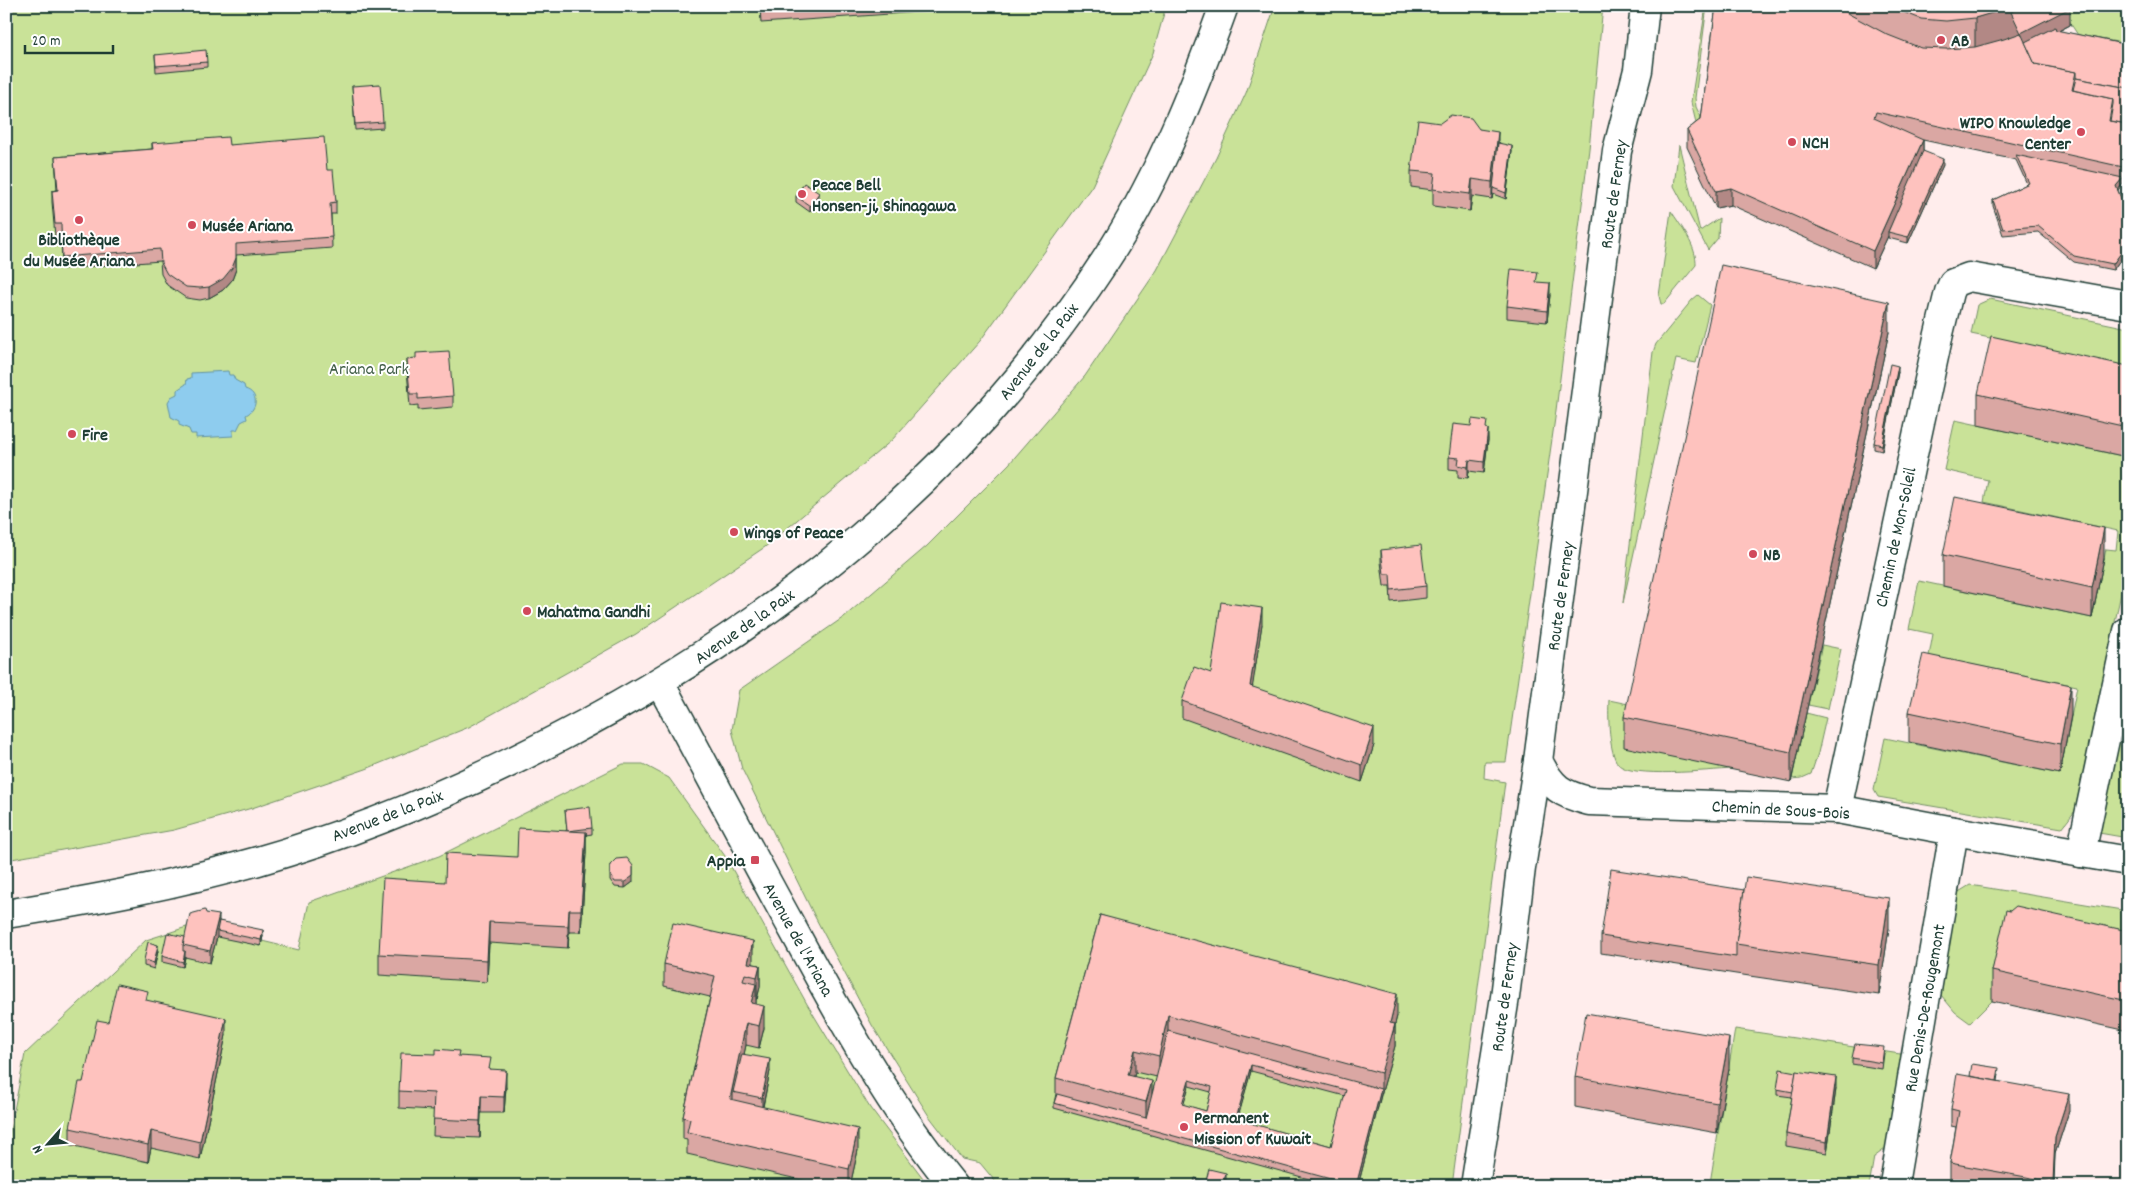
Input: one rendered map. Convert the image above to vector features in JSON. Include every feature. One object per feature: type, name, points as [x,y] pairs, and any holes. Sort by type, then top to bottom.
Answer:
[{"type":"street","name":"Avenue de la Paix","points":[[6,914],[150,889],[254,862],[351,830],[412,807],[488,774],[610,711],[660,683],[731,637],[783,600],[863,537],[936,468],[1025,371],[1072,309],[1139,203],[1178,126],[1200,73],[1224,6]]},
{"type":"street","name":"Route de Ferney","points":[[1475,1186],[1504,1006],[1521,868],[1538,761],[1617,151],[1638,70],[1645,6]]},
{"type":"street","name":"Chemin de Mon-Soleil","points":[[1837,808],[1946,301],[1953,284],[1969,277],[2128,304]]},
{"type":"street","points":[[2081,853],[2128,631]]},
{"type":"street","name":"Avenue de l'Ariana","points":[[660,683],[736,826],[863,1054],[895,1106],[954,1186]]},
{"type":"street","name":"Chemin de Sous-Bois","points":[[1538,761],[1547,779],[1566,795],[1589,802],[1837,808],[1954,831],[2128,861]]},
{"type":"street","name":"Rue Denis-De-Rougemont","points":[[1894,1184],[1954,831]]},
{"type":"green space","name":"Ariana Park","points":[[6,6],[1166,6],[1153,53],[1092,186],[980,341],[892,440],[765,547],[636,634],[469,727],[366,769],[252,808],[174,830],[6,860]]},
{"type":"green space","points":[[1275,6],[1603,6],[1589,149],[1555,418],[1506,762],[1485,762],[1484,778],[1505,782],[1452,1186],[999,1186],[980,1163],[962,1159],[929,1116],[872,1025],[814,915],[742,769],[732,730],[739,690],[844,617],[927,546],[1009,464],[1085,376],[1157,270],[1216,158],[1246,93]]},
{"type":"green space","points":[[1706,6],[1695,98],[1696,107],[1703,121],[1698,131],[1691,102]]},
{"type":"green space","points":[[2059,6],[2128,6],[2128,44],[2078,35]]},
{"type":"green space","points":[[1679,145],[1700,231],[1719,218],[1718,238],[1708,250],[1674,186]]},
{"type":"green space","points":[[1671,211],[1691,244],[1696,258],[1696,265],[1664,304],[1661,304],[1659,296]]},
{"type":"green space","points":[[1698,295],[1710,305],[1696,363],[1676,359],[1623,603],[1653,352],[1656,344]]},
{"type":"green space","points":[[1990,299],[2128,328],[2128,367],[1971,334],[1977,305]]},
{"type":"green space","points":[[1955,420],[2127,457],[2128,454],[2128,560],[2075,811],[2062,828],[1878,797],[1874,790],[1885,738],[2060,774],[2077,686],[1929,656],[1933,634],[1909,629],[1919,581],[2092,618],[2106,549],[2116,550],[2118,531],[1984,502],[1988,480],[1944,470]]},
{"type":"green space","points":[[1822,645],[1841,649],[1828,709],[1808,705]]},
{"type":"green space","points":[[2128,688],[2128,838],[2099,833],[2096,822]]},
{"type":"green space","points":[[1609,700],[1633,705],[1732,769],[1654,772],[1625,769],[1615,759],[1611,743]]},
{"type":"green space","points":[[1806,713],[1826,718],[1811,774],[1802,778],[1792,779]]},
{"type":"green space","points":[[623,764],[643,764],[669,778],[725,856],[807,1004],[870,1108],[929,1186],[6,1186],[6,1151],[25,1054],[146,940],[196,924],[263,936],[262,941],[299,950],[309,902],[439,856]]},
{"type":"green space","points":[[1970,885],[2128,911],[2128,962],[2006,940],[1992,1001],[1970,1023],[1955,1012],[1941,995],[1957,893]]},
{"type":"green space","points":[[1735,1029],[1907,1055],[1892,1144],[1874,1157],[1869,1186],[1727,1186],[1710,1183]]},
{"type":"water","points":[[228,371],[229,375],[233,375],[235,380],[244,385],[245,389],[253,394],[255,405],[246,415],[247,419],[241,422],[237,430],[233,430],[233,436],[196,438],[196,434],[191,434],[189,429],[179,425],[179,421],[171,417],[168,402],[171,397],[177,394],[177,390],[186,384],[187,379],[191,378],[191,373]]},
{"type":"building","points":[[761,6],[839,6],[761,12]]},
{"type":"building","points":[[1716,6],[1841,6],[1847,13],[1888,35],[1921,48],[1975,47],[2021,33],[2035,64],[2076,72],[2072,90],[2113,99],[2109,121],[2128,124],[2128,151],[2123,167],[1876,112],[1874,118],[1923,140],[1873,251],[1731,188],[1716,191],[1687,130],[1701,119]]},
{"type":"building","points":[[1888,6],[2016,6],[1975,18],[1946,21],[1921,19]]},
{"type":"building","points":[[2022,6],[2068,6],[2070,8],[2021,33],[2011,12]]},
{"type":"building","points":[[2055,27],[2056,30],[2128,45],[2128,88],[2076,78],[2076,72],[2035,64],[2025,42]]},
{"type":"building","points":[[206,50],[207,62],[156,66],[155,55]]},
{"type":"building","points":[[2076,78],[2128,88],[2128,124],[2110,121],[2113,99],[2073,90]]},
{"type":"building","points":[[380,84],[383,122],[355,124],[352,86]]},
{"type":"building","points":[[1451,115],[1471,118],[1479,129],[1498,132],[1492,182],[1472,179],[1470,194],[1433,189],[1435,173],[1411,171],[1418,120],[1440,123]]},
{"type":"building","name":"Musée Ariana","points":[[228,137],[229,145],[324,137],[327,170],[333,170],[336,202],[330,203],[332,237],[236,244],[236,258],[232,268],[223,279],[209,287],[200,288],[186,287],[167,274],[161,263],[160,249],[62,257],[61,224],[55,224],[52,191],[58,190],[55,157],[153,149],[152,143]]},
{"type":"building","points":[[1498,143],[1512,146],[1506,193],[1493,188]]},
{"type":"building","points":[[1923,151],[1943,159],[1908,237],[1888,232]]},
{"type":"building","points":[[2016,155],[2123,178],[2116,186],[2128,215],[2128,243],[2113,264],[2074,256],[2038,226],[2003,229],[1993,200],[2029,183]]},
{"type":"building","points":[[804,183],[819,193],[810,206],[796,196]]},
{"type":"building","name":"NB","points":[[1721,265],[1889,302],[1791,752],[1624,717]]},
{"type":"building","points":[[1511,269],[1538,272],[1536,282],[1550,283],[1547,311],[1507,306]]},
{"type":"building","points":[[1991,336],[2128,366],[2127,427],[1978,394]]},
{"type":"building","points":[[449,351],[453,396],[418,399],[418,394],[410,394],[407,359],[416,358],[416,353]]},
{"type":"building","points":[[1890,364],[1898,366],[1882,445],[1874,443]]},
{"type":"building","points":[[1472,419],[1487,421],[1486,428],[1488,429],[1484,462],[1469,460],[1468,467],[1458,465],[1459,458],[1449,457],[1453,424],[1471,426]]},
{"type":"building","points":[[1955,497],[2104,528],[2092,588],[1943,555]]},
{"type":"building","points":[[1421,545],[1426,586],[1391,590],[1390,574],[1384,574],[1381,550]]},
{"type":"building","points":[[1221,602],[1262,608],[1250,686],[1374,728],[1362,765],[1182,701],[1194,667],[1211,673]]},
{"type":"building","points":[[1923,654],[2071,685],[2060,744],[1909,712]]},
{"type":"building","points":[[2128,780],[2128,794],[2125,794]]},
{"type":"building","points":[[590,807],[592,828],[567,831],[565,810]]},
{"type":"building","points":[[518,828],[586,832],[581,910],[569,910],[568,926],[489,922],[487,960],[379,954],[383,878],[445,882],[446,853],[517,857]]},
{"type":"building","points":[[627,858],[633,866],[633,876],[625,882],[615,882],[610,874],[610,865],[616,859]]},
{"type":"building","points":[[1611,869],[1744,890],[1736,944],[1736,957],[1601,936]]},
{"type":"building","points":[[1746,877],[1889,898],[1879,965],[1736,944]]},
{"type":"building","points":[[2016,906],[2128,931],[2128,1001],[1992,971],[2006,910],[2010,911]]},
{"type":"building","points":[[205,910],[206,913],[219,915],[210,951],[183,945],[190,914]]},
{"type":"building","points":[[1100,915],[1397,994],[1390,1023],[1395,1024],[1381,1073],[1168,1015],[1159,1056],[1135,1050],[1128,1075],[1152,1081],[1146,1102],[1056,1078]]},
{"type":"building","points":[[219,921],[263,930],[261,940],[217,931]]},
{"type":"building","points":[[673,923],[753,941],[748,963],[760,965],[757,977],[745,974],[743,981],[756,984],[751,1003],[764,1006],[759,1026],[746,1023],[730,1099],[858,1129],[849,1169],[687,1132],[690,1119],[683,1117],[715,976],[664,964]]},
{"type":"building","points":[[167,933],[185,937],[183,962],[162,956]]},
{"type":"building","points":[[148,942],[158,945],[154,963],[144,960]]},
{"type":"building","points":[[117,984],[148,991],[146,1000],[226,1018],[200,1142],[151,1131],[148,1145],[70,1128],[79,1082],[83,1082],[97,1020],[108,1022]]},
{"type":"building","points":[[1586,1013],[1729,1038],[1717,1103],[1575,1077]]},
{"type":"building","points":[[1168,1031],[1381,1089],[1356,1186],[1054,1103],[1057,1094],[1146,1118]],"holes":[[[1251,1065],[1346,1090],[1331,1146],[1236,1119]],[[1189,1080],[1212,1087],[1206,1111],[1182,1104]]]},
{"type":"building","points":[[1855,1044],[1884,1047],[1882,1063],[1852,1058]]},
{"type":"building","points":[[436,1049],[459,1051],[458,1056],[491,1058],[489,1069],[506,1070],[504,1097],[481,1096],[480,1121],[433,1119],[434,1093],[399,1091],[401,1053],[436,1054]]},
{"type":"building","points":[[742,1054],[770,1059],[762,1098],[733,1092]]},
{"type":"building","points":[[1972,1064],[1999,1068],[1997,1081],[1970,1076]]},
{"type":"building","points":[[1780,1069],[1796,1072],[1793,1092],[1777,1089]]},
{"type":"building","points":[[1796,1071],[1836,1077],[1827,1142],[1786,1134]]},
{"type":"building","points":[[1957,1074],[2069,1094],[2055,1137],[2053,1182],[1950,1163],[1959,1111],[1951,1109]]},
{"type":"building","points":[[1209,1169],[1226,1173],[1222,1186],[1193,1186],[1195,1178],[1206,1181]]},
{"type":"building","points":[[1818,1179],[1845,1183],[1845,1186],[1817,1186]]},
{"type":"building","points":[[1250,1180],[1274,1186],[1248,1186]]},
{"type":"building","points":[[1559,1183],[1571,1186],[1558,1186]]},
{"type":"place","name":"AB","points":[[1941,40]]},
{"type":"place","name":"WIPO Knowledge Center","points":[[2081,132]]},
{"type":"place","name":"NCH","points":[[1792,142]]},
{"type":"place","name":"Peace Bell Honsen-ji, Shinagawa","points":[[802,194]]},
{"type":"place","name":"Bibliothèque du Musée Ariana","points":[[79,220]]},
{"type":"place","name":"Musée Ariana","points":[[192,225]]},
{"type":"place","name":"Fire","points":[[72,434]]},
{"type":"place","name":"Wings of Peace","points":[[734,532]]},
{"type":"place","name":"NB","points":[[1753,554]]},
{"type":"place","name":"Mahatma Gandhi","points":[[527,611]]},
{"type":"place","name":"Appia","points":[[755,860]]},
{"type":"place","name":"Permanent Mission of Kuwait","points":[[1184,1127]]}]
